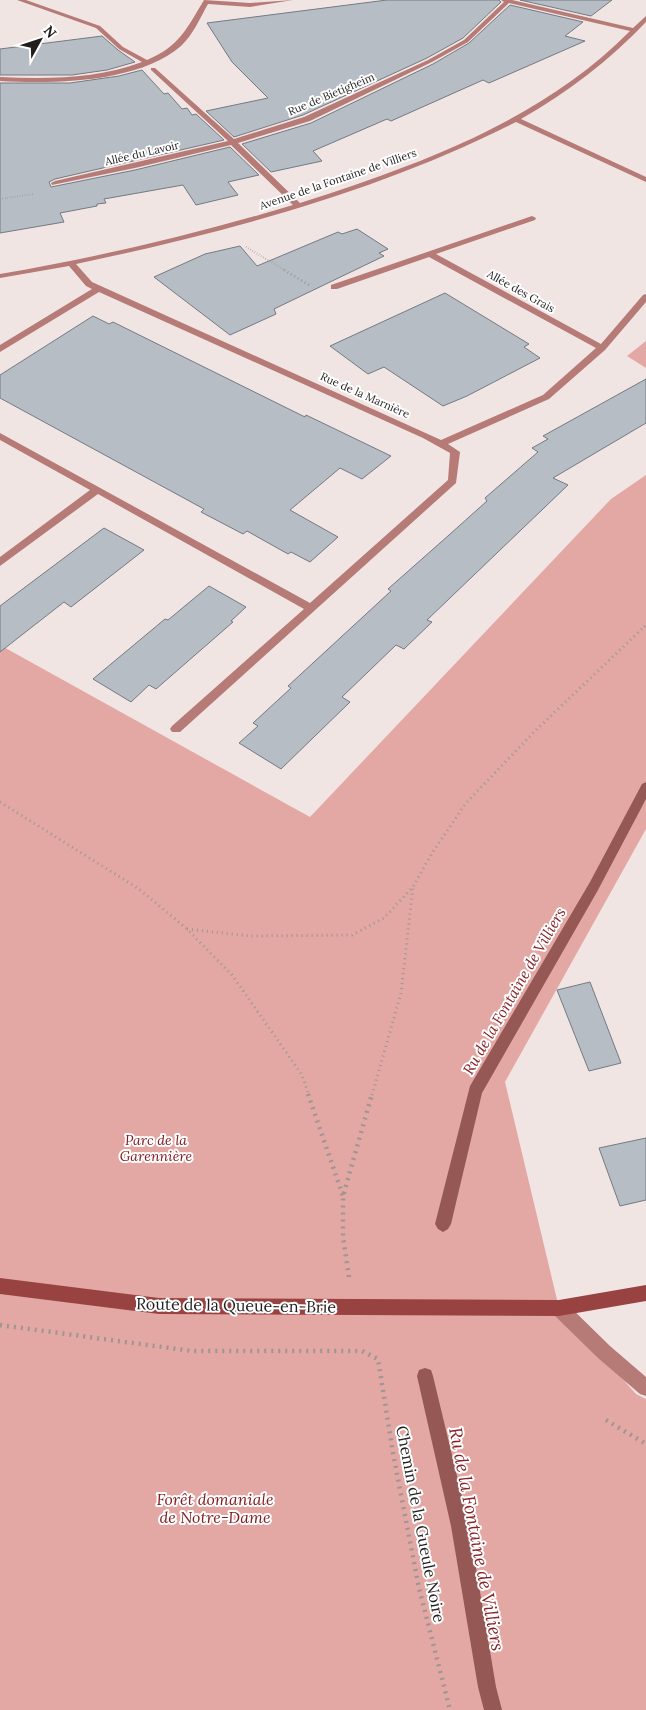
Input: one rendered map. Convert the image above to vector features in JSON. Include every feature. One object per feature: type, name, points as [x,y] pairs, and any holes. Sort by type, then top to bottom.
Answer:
[{"type":"main road","name":"Route de la Queue-en-Brie","points":[[0,1286],[158,1306],[558,1308],[646,1293]]},
{"type":"street","points":[[20,0],[98,27],[121,48],[146,62]]},
{"type":"street","points":[[0,79],[25,81],[78,78],[146,62],[166,54],[179,45],[206,1],[250,5],[290,0]]},
{"type":"street","points":[[506,1],[634,30]]},
{"type":"street","name":"Rue de Bietigheim","points":[[233,142],[307,119],[430,61],[466,41],[506,1]]},
{"type":"street","name":"Avenue de la Fontaine de Villiers","points":[[0,276],[71,263],[222,228],[299,206],[406,168],[460,146],[516,118],[548,99],[599,64],[646,18]]},
{"type":"street","points":[[153,69],[233,142],[299,206]]},
{"type":"street","points":[[516,118],[646,180]]},
{"type":"street","name":"Allée du Lavoir","points":[[55,183],[233,142]]},
{"type":"street","points":[[334,288],[532,218]]},
{"type":"street","name":"Allée des Grais","points":[[430,254],[602,348]]},
{"type":"street","name":"Rue de la Marnière","points":[[71,263],[89,284],[455,452],[453,481],[176,729]]},
{"type":"street","points":[[0,349],[99,288]]},
{"type":"street","points":[[440,444],[546,397],[602,348],[646,298]]},
{"type":"street","points":[[0,436],[311,608]]},
{"type":"street","points":[[0,562],[98,490]]},
{"type":"street","points":[[558,1308],[604,1352],[646,1388]]},
{"type":"path","points":[[222,228],[234,239],[298,280],[315,288],[334,288]]},
{"type":"path","points":[[187,929],[250,936],[352,935],[384,918],[413,887],[432,853],[466,803],[535,731],[646,625]]},
{"type":"path","points":[[0,802],[138,889],[187,929],[232,975],[302,1075],[343,1196]]},
{"type":"path","points":[[353,1307],[343,1237],[343,1196],[401,993],[413,887]]},
{"type":"path","name":"Chemin de la Gueule Noire","points":[[0,1325],[192,1351],[362,1351],[378,1360],[419,1588],[450,1710]]},
{"type":"path","points":[[606,1420],[646,1444]]},
{"type":"green space","points":[[646,341],[646,368],[627,356]]},
{"type":"green space","points":[[646,475],[646,829],[505,1082],[559,1308],[636,1394],[646,1399],[646,1710],[0,1710],[0,645],[310,817],[611,499]]},
{"type":"building","points":[[387,0],[499,0],[501,2],[463,38],[427,58],[303,115],[234,137],[206,111],[268,98],[232,62],[207,23]]},
{"type":"building","points":[[520,0],[612,0],[591,16]]},
{"type":"building","points":[[510,5],[583,22],[565,36],[585,41],[489,83],[483,80],[391,121],[387,119],[313,151],[322,161],[271,172],[242,144],[311,123],[433,64],[469,43]]},
{"type":"building","points":[[102,36],[135,62],[107,70],[72,75],[0,75],[0,49]]},
{"type":"building","points":[[142,70],[164,94],[168,93],[182,109],[187,108],[192,115],[196,114],[224,140],[55,179],[49,182],[51,187],[135,170],[230,147],[259,175],[228,182],[238,195],[196,205],[183,185],[104,199],[106,203],[97,204],[97,206],[60,213],[64,222],[0,233],[0,83],[70,83],[119,76]]},
{"type":"building","points":[[357,229],[388,249],[379,253],[384,256],[274,309],[276,314],[230,335],[154,277],[205,254],[240,246],[257,266],[338,232],[342,234]]},
{"type":"building","points":[[445,293],[529,344],[524,347],[540,358],[467,396],[443,406],[384,367],[368,374],[330,346]]},
{"type":"building","points":[[93,316],[109,324],[113,322],[305,417],[306,415],[391,456],[362,479],[340,468],[290,510],[338,537],[310,562],[291,552],[288,554],[247,531],[243,534],[201,512],[204,509],[0,398],[0,375]]},
{"type":"building","points":[[646,379],[646,423],[553,478],[568,485],[427,620],[432,622],[404,649],[396,645],[342,697],[350,702],[281,769],[239,743],[258,726],[253,723],[291,688],[288,686],[391,591],[388,589],[487,501],[485,498],[538,452],[532,448],[548,439],[543,436]]},
{"type":"building","points":[[104,528],[144,550],[71,607],[64,602],[0,652],[0,606]]},
{"type":"building","points":[[209,586],[246,607],[231,621],[233,622],[156,689],[149,685],[131,702],[93,679],[165,619],[168,620]]},
{"type":"building","points":[[590,982],[621,1063],[589,1071],[557,990]]},
{"type":"building","points":[[646,1138],[646,1200],[620,1206],[599,1148]]},
{"type":"waterway","name":"Ru de la Fontaine de Villiers","points":[[443,1224],[475,1091],[594,886],[646,787]]},
{"type":"waterway","name":"Ru de la Fontaine de Villiers","points":[[425,1376],[460,1526],[487,1687],[493,1710]]},
{"type":"park label","name":"Parc de la Garennière","points":[[156,1148]]},
{"type":"park label","name":"Forêt domaniale de Notre-Dame","points":[[215,1508]]}]
